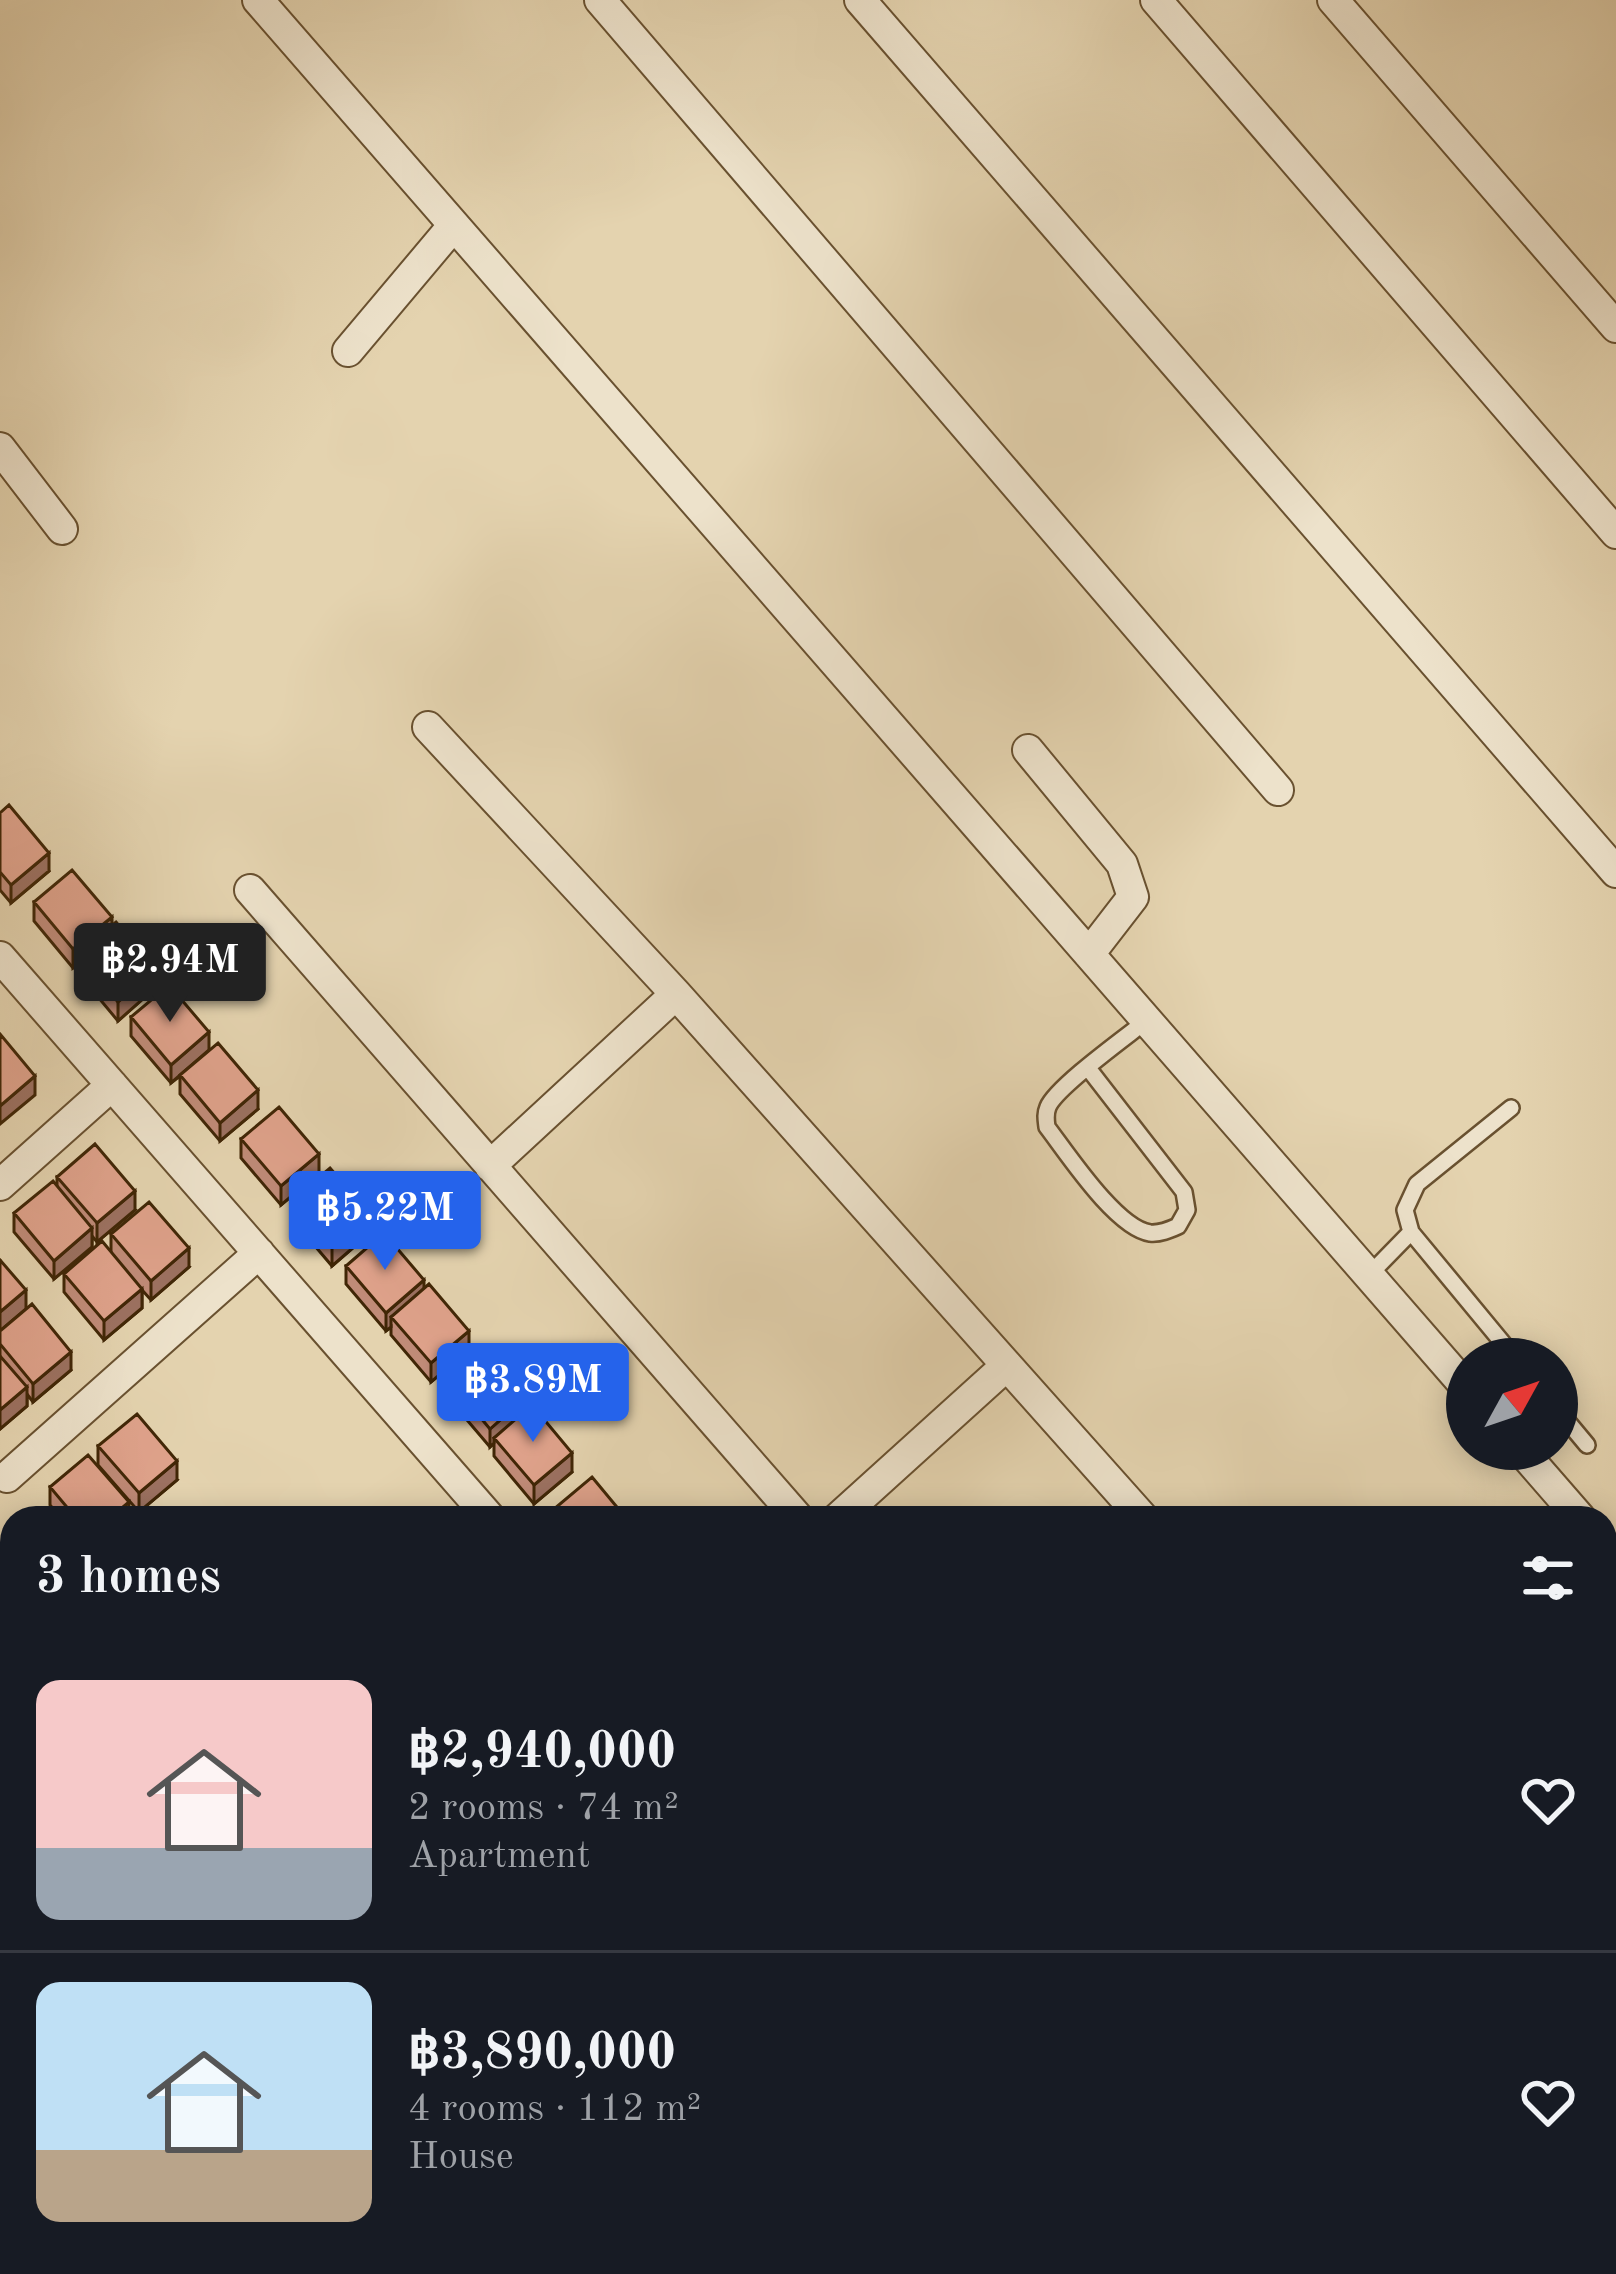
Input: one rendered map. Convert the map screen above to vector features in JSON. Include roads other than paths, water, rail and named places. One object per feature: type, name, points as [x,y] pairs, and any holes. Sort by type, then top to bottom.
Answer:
[{"type":"street","points":[[258,0],[1446,1364]]},
{"type":"street","points":[[600,0],[1278,790]]},
{"type":"street","points":[[860,0],[1616,872]]},
{"type":"street","points":[[1156,0],[1616,533]]},
{"type":"street","points":[[1333,0],[1616,327]]},
{"type":"street","points":[[348,351],[454,225]]},
{"type":"street","points":[[0,448],[62,529]]},
{"type":"street","points":[[428,727],[676,994],[1132,1506]]},
{"type":"street","points":[[1028,749],[1122,864],[1133,897],[1088,954]]},
{"type":"street","points":[[250,890],[788,1506]]},
{"type":"street","points":[[0,957],[480,1506]]},
{"type":"street","points":[[490,1166],[676,994]]},
{"type":"street","points":[[0,1185],[112,1085]]},
{"type":"street","points":[[7,1478],[259,1253]]},
{"type":"street","points":[[851,1506],[1006,1366]]},
{"type":"street","points":[[1544,1470],[1571,1506]]},
{"type":"lane","points":[[1088,1068],[1184,1192],[1187,1210],[1178,1226],[1149,1233],[1115,1211],[1047,1126],[1046,1111],[1054,1096],[1088,1068],[1147,1021]]},
{"type":"lane","points":[[1499,1338],[1411,1232],[1405,1210],[1417,1184],[1511,1108]]},
{"type":"lane","points":[[1369,1275],[1411,1232]]},
{"type":"lane","points":[[1578,1437],[1587,1445]]}]
